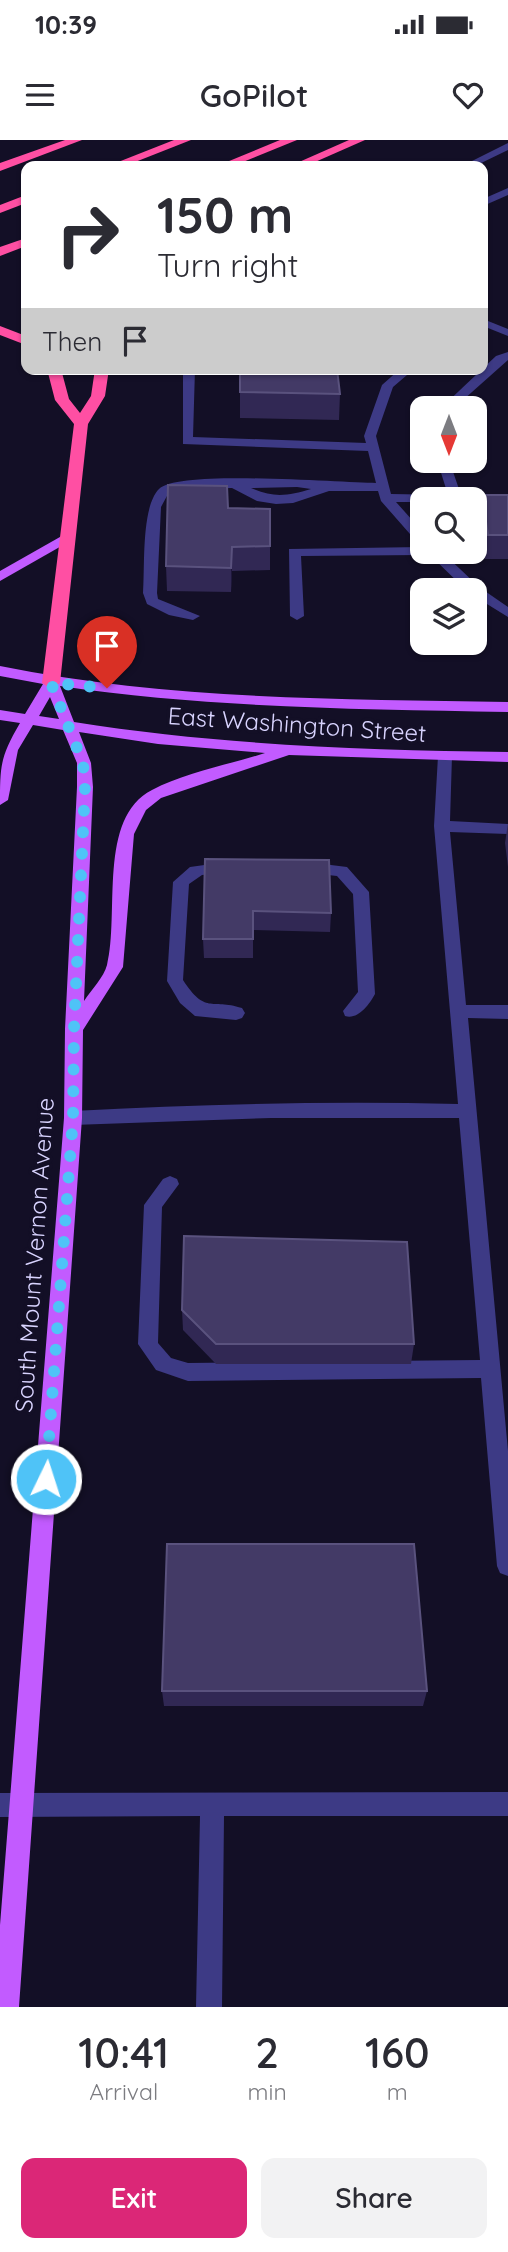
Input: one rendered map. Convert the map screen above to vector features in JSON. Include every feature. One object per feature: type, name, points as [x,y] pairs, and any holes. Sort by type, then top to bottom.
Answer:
[{"type":"highway","points":[[0,167],[76,140]]},
{"type":"highway","points":[[128,161],[185,140]]},
{"type":"highway","points":[[236,161],[291,140]]},
{"type":"highway","points":[[308,161],[359,140]]},
{"type":"highway","points":[[0,209],[21,201]]},
{"type":"highway","points":[[0,252],[21,244]]},
{"type":"highway","points":[[0,330],[21,339]]},
{"type":"highway","points":[[56,375],[62,400],[81,424]]},
{"type":"highway","points":[[51,683],[81,424],[98,396],[101,375]]},
{"type":"main road","points":[[0,577],[66,537]]},
{"type":"main road","name":"East Washington Street","points":[[0,671],[51,683],[326,704],[508,707]]},
{"type":"main road","points":[[0,800],[11,750],[51,683]]},
{"type":"main road","name":"South Mount Vernon Avenue","points":[[6,2007],[10,1805],[73,1118],[74,1029],[85,787],[83,763],[51,683]]},
{"type":"main road","name":"East Washington Street","points":[[0,715],[157,739],[293,751],[370,756],[508,757]]},
{"type":"main road","points":[[74,1029],[115,967],[127,834],[140,807],[156,794],[178,785],[293,751]]},
{"type":"lane","points":[[477,161],[508,146]]},
{"type":"lane","points":[[488,201],[508,191]]},
{"type":"lane","points":[[488,324],[508,333]]},
{"type":"lane","points":[[488,369],[500,358],[508,356]]},
{"type":"lane","points":[[189,375],[187,441],[373,447]]},
{"type":"lane","points":[[400,375],[388,385],[370,436],[385,492],[410,523]]},
{"type":"lane","points":[[460,396],[482,375]]},
{"type":"lane","points":[[193,616],[174,612],[152,601],[155,507],[157,499],[171,486],[203,482],[234,484],[262,498],[276,500],[293,499],[328,487],[410,494]]},
{"type":"lane","points":[[487,499],[508,499]]},
{"type":"lane","points":[[297,616],[294,552],[410,551]]},
{"type":"lane","points":[[447,564],[461,578]]},
{"type":"lane","points":[[487,598],[508,612]]},
{"type":"lane","points":[[444,756],[442,826],[508,1566]]},
{"type":"lane","points":[[442,826],[508,829]]},
{"type":"lane","points":[[236,1013],[216,1014],[201,1011],[186,998],[176,981],[179,894],[181,883],[189,873],[204,868],[244,868]]},
{"type":"lane","points":[[284,868],[325,868],[341,871],[361,892],[367,994],[351,1011]]},
{"type":"lane","points":[[460,1012],[508,1012]]},
{"type":"lane","points":[[73,1118],[228,1110],[370,1108],[469,1111]]},
{"type":"lane","points":[[170,1184],[153,1205],[148,1344],[157,1359],[169,1369],[188,1372],[491,1369]]},
{"type":"lane","points":[[209,2007],[212,1804]]},
{"type":"lane","points":[[10,1805],[508,1804]]},
{"type":"building","points":[[240,375],[338,375],[340,394],[240,392]]},
{"type":"building","points":[[168,485],[227,486],[228,508],[270,509],[270,546],[232,547],[231,568],[166,566]]},
{"type":"building","points":[[487,495],[508,495],[508,535],[488,535]]},
{"type":"building","points":[[205,859],[329,860],[331,913],[253,911],[253,939],[203,939]]},
{"type":"building","points":[[184,1236],[407,1242],[414,1344],[216,1344],[182,1310]]},
{"type":"building","points":[[167,1544],[414,1544],[427,1691],[162,1691]]},
{"type":"route","points":[[46,1479],[73,1118],[74,1029],[85,787],[83,763],[51,683],[107,688]]}]
